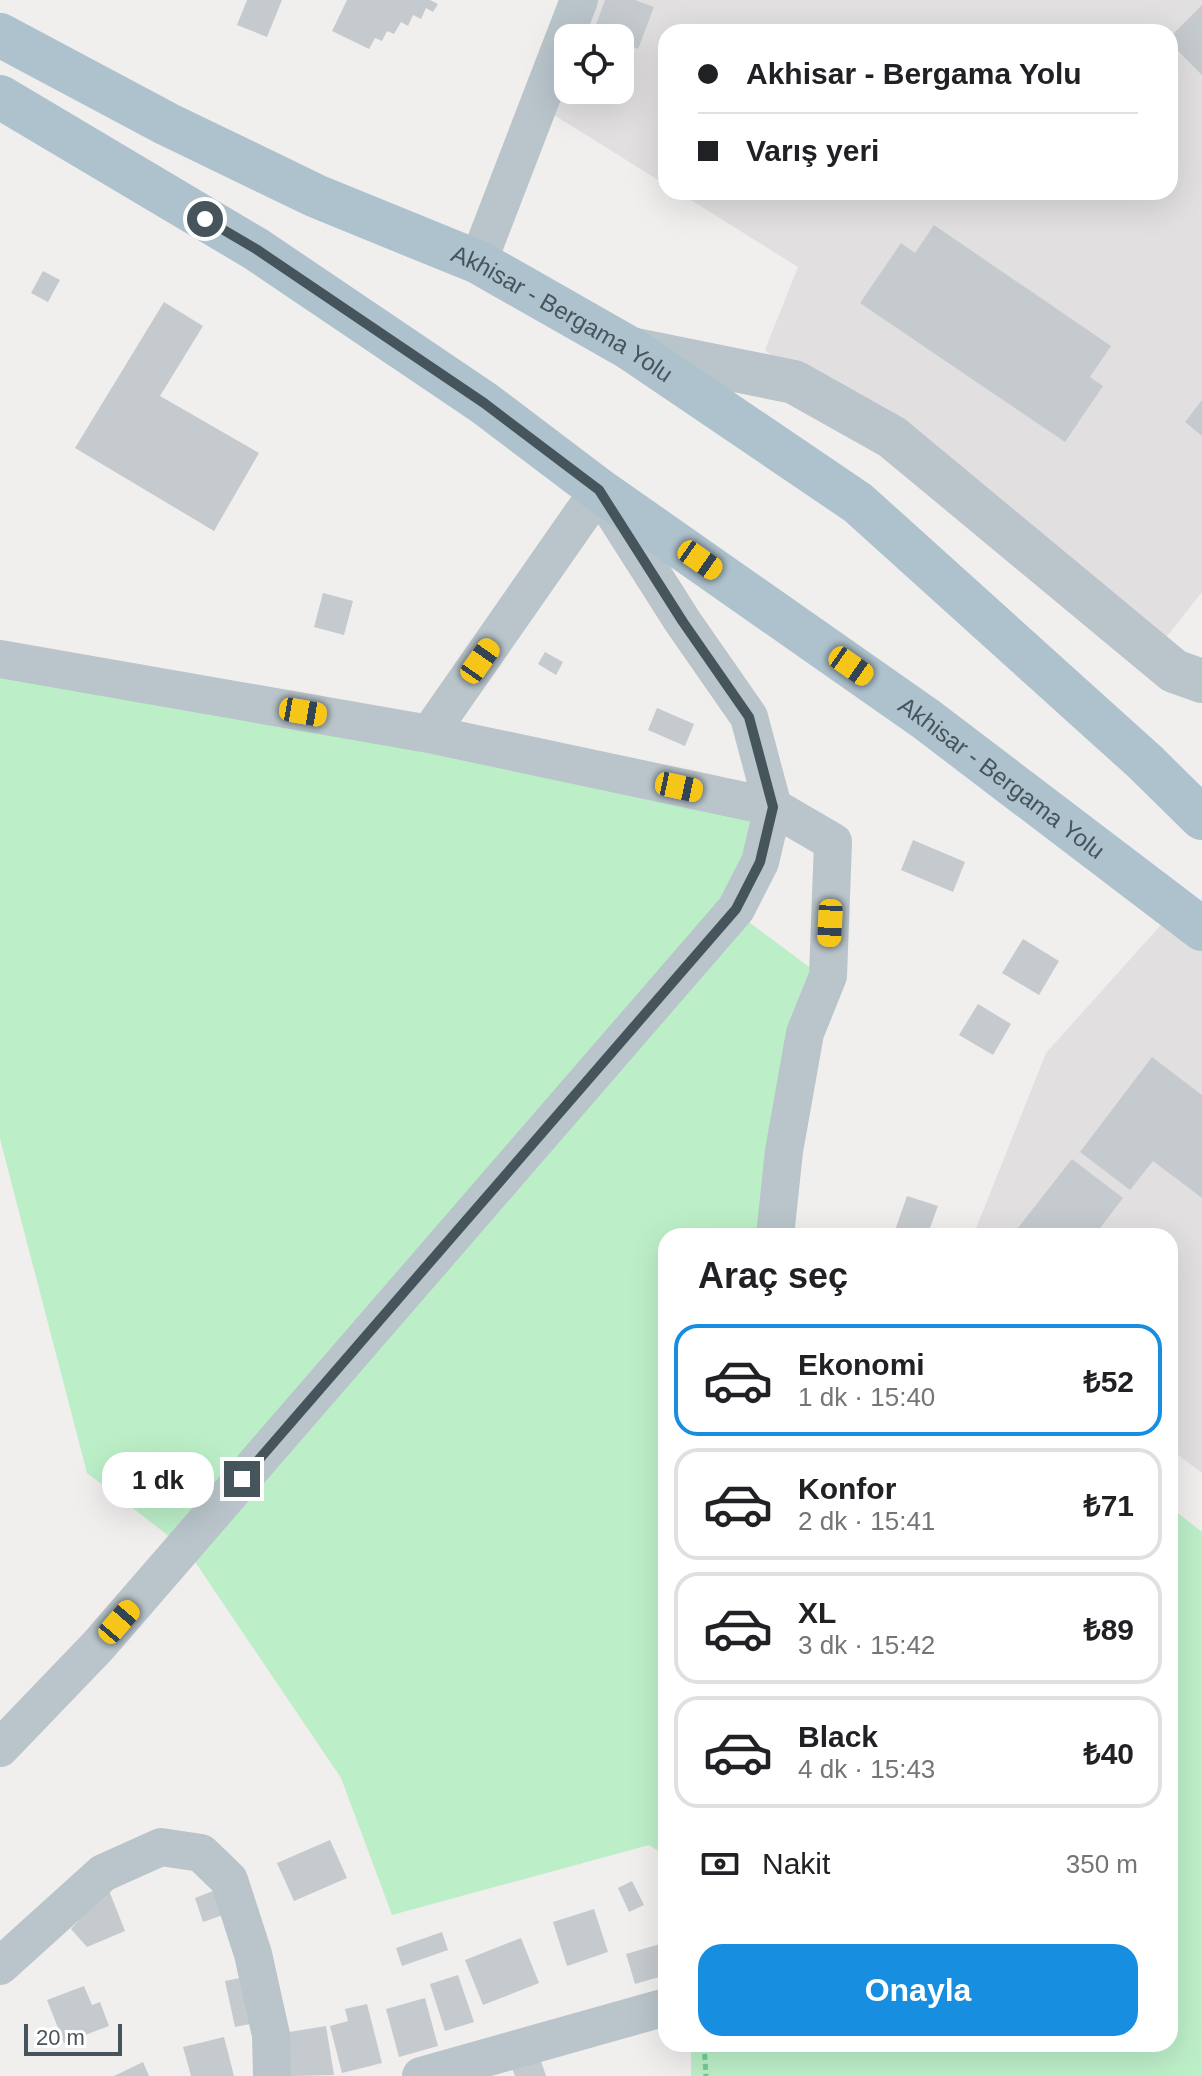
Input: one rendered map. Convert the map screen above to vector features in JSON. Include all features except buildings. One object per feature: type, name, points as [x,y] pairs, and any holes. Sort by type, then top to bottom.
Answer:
[{"type":"main road","name":"Akhisar - Bergama Yolu","points":[[0,35],[167,124],[316,196],[478,262],[631,349],[858,503],[1144,761],[1202,818]]},
{"type":"main road","name":"Akhisar - Bergama Yolu","points":[[0,97],[256,249],[484,403],[599,490],[926,719],[1202,929]]},
{"type":"street","points":[[478,262],[579,0]]},
{"type":"street","points":[[631,349],[794,382],[892,437],[1174,671],[1202,681]]},
{"type":"street","points":[[0,1748],[98,1646],[736,909],[760,862],[773,807],[749,717],[683,622],[599,490],[429,734]]},
{"type":"street","points":[[0,659],[429,734],[773,807],[833,842],[828,976],[805,1033],[784,1151],[776,1228]]},
{"type":"street","points":[[0,1966],[103,1873],[161,1847],[201,1853],[229,1880],[253,1954],[271,2035],[272,2076]]},
{"type":"street","points":[[421,2076],[658,2009]]},
{"type":"path","points":[[704,2052],[706,2076]]},
{"type":"shaded area","points":[[586,0],[1202,0],[1202,592],[1142,668],[765,350],[798,267],[691,200],[1178,200],[1178,24],[658,24],[658,180],[535,103],[554,65],[554,104],[634,104],[634,24],[574,24]]},
{"type":"shaded area","points":[[1168,917],[1202,947],[1202,1473],[1178,1455],[1178,1228],[976,1228],[1046,1053]]},
{"type":"green space","points":[[0,668],[766,812],[729,907],[816,972],[770,1228],[658,1228],[658,1851],[649,1845],[392,1915],[341,1778],[187,1550],[87,1473],[0,1139]]},
{"type":"green space","points":[[1178,1513],[1202,1532],[1202,2076],[691,2076],[691,2052],[1178,2052]]},
{"type":"route","points":[[205,219],[256,249],[484,403],[599,490],[683,622],[749,717],[773,807],[760,862],[736,909],[242,1479]]}]
